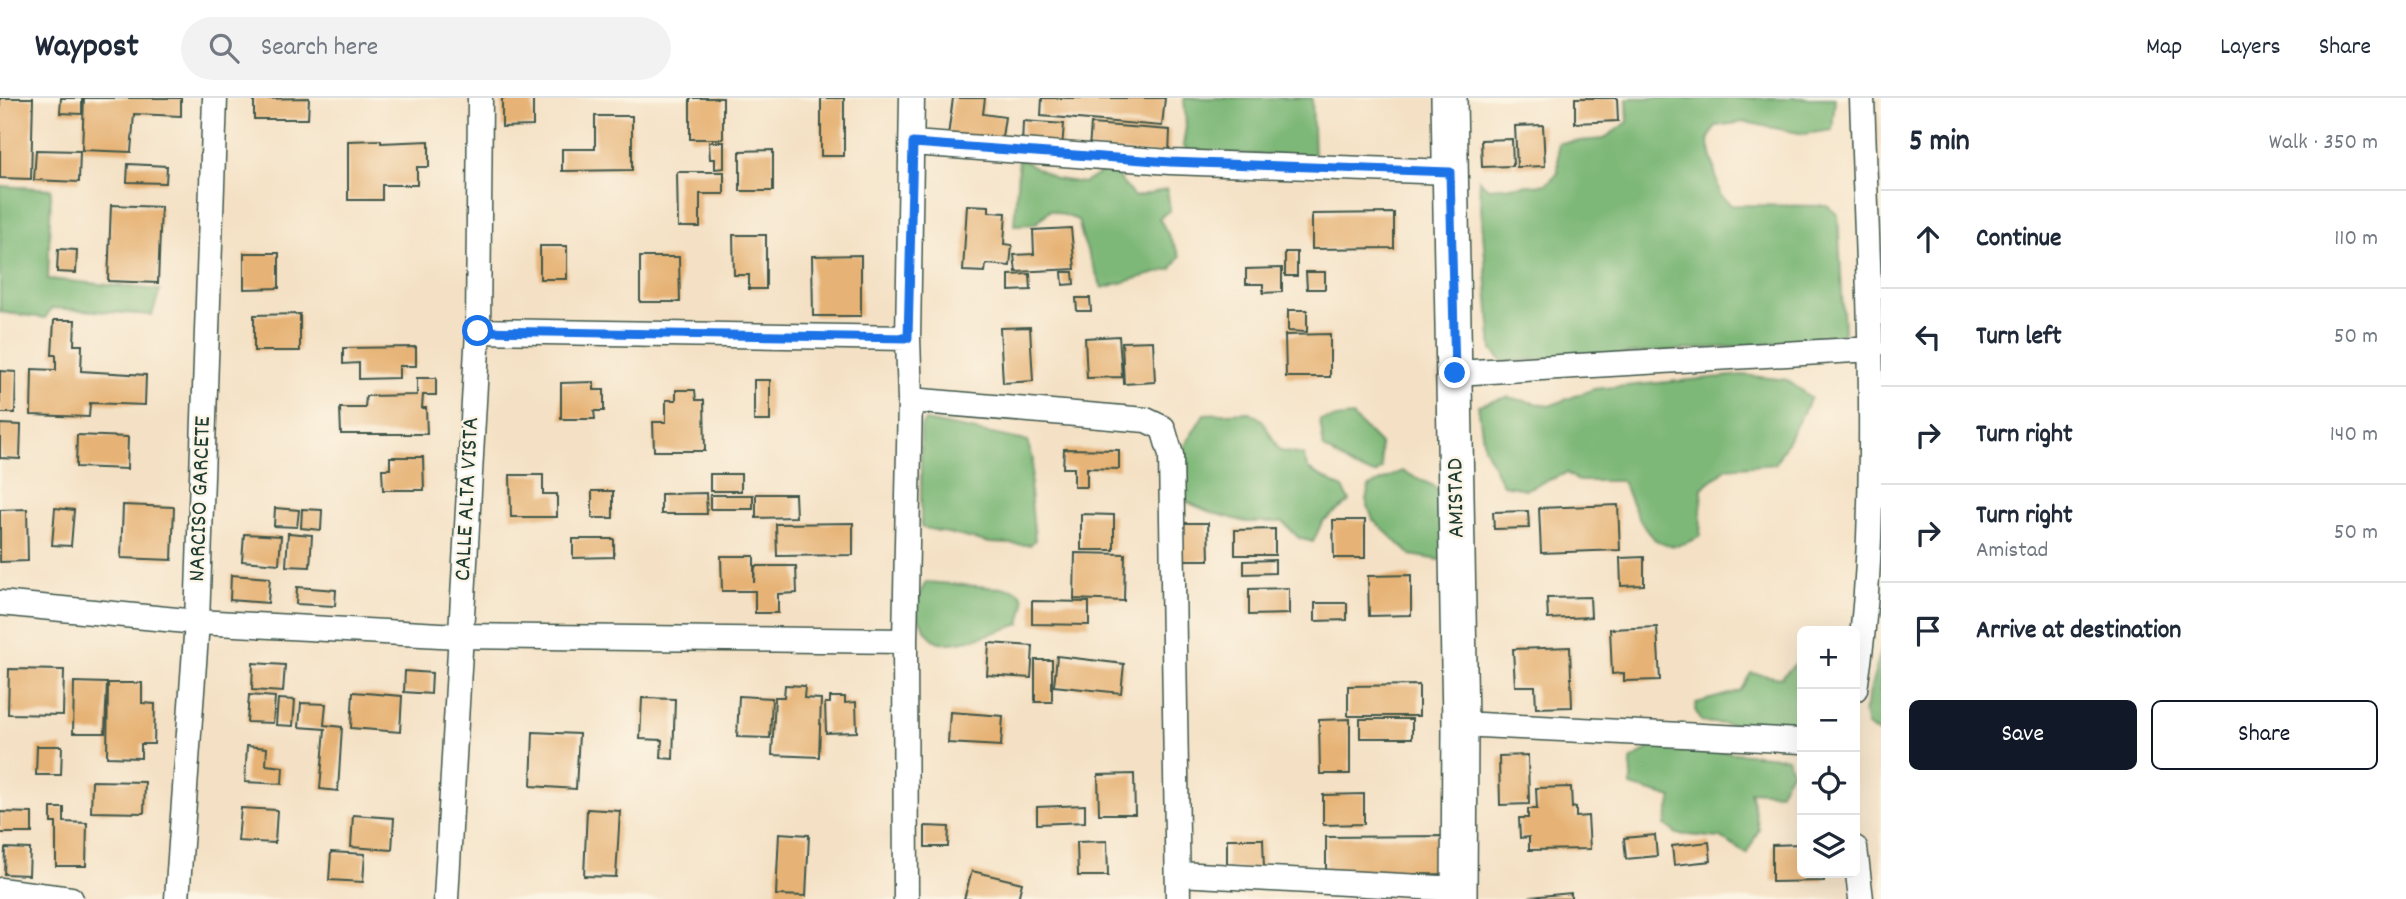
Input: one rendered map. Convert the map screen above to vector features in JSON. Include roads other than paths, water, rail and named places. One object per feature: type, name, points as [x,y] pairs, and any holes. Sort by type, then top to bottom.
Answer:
[{"type":"street","name":"NARCISO GARCETE","points":[[177,899],[197,622],[215,98]]},
{"type":"street","name":"CALLE ALTA VISTA","points":[[446,899],[478,331],[480,98]]},
{"type":"street","points":[[906,899],[905,641],[911,400],[908,338],[912,98]]},
{"type":"street","name":"AMISTAD","points":[[1449,98],[1460,724],[1459,894]]},
{"type":"street","points":[[1855,689],[1867,591],[1872,349],[1862,98]]},
{"type":"street","points":[[913,143],[1170,162],[1450,172]]},
{"type":"street","points":[[478,331],[908,338]]},
{"type":"street","points":[[1455,373],[1872,349]]},
{"type":"street","points":[[911,400],[1146,420],[1163,428],[1171,455],[1178,899]]},
{"type":"street","points":[[0,603],[197,622],[459,636],[905,641]]},
{"type":"street","points":[[1460,724],[1797,741]]},
{"type":"street","points":[[1179,874],[1459,894]]},
{"type":"street","points":[[1859,878],[1861,899]]},
{"type":"street","points":[[0,890],[71,899]]}]
